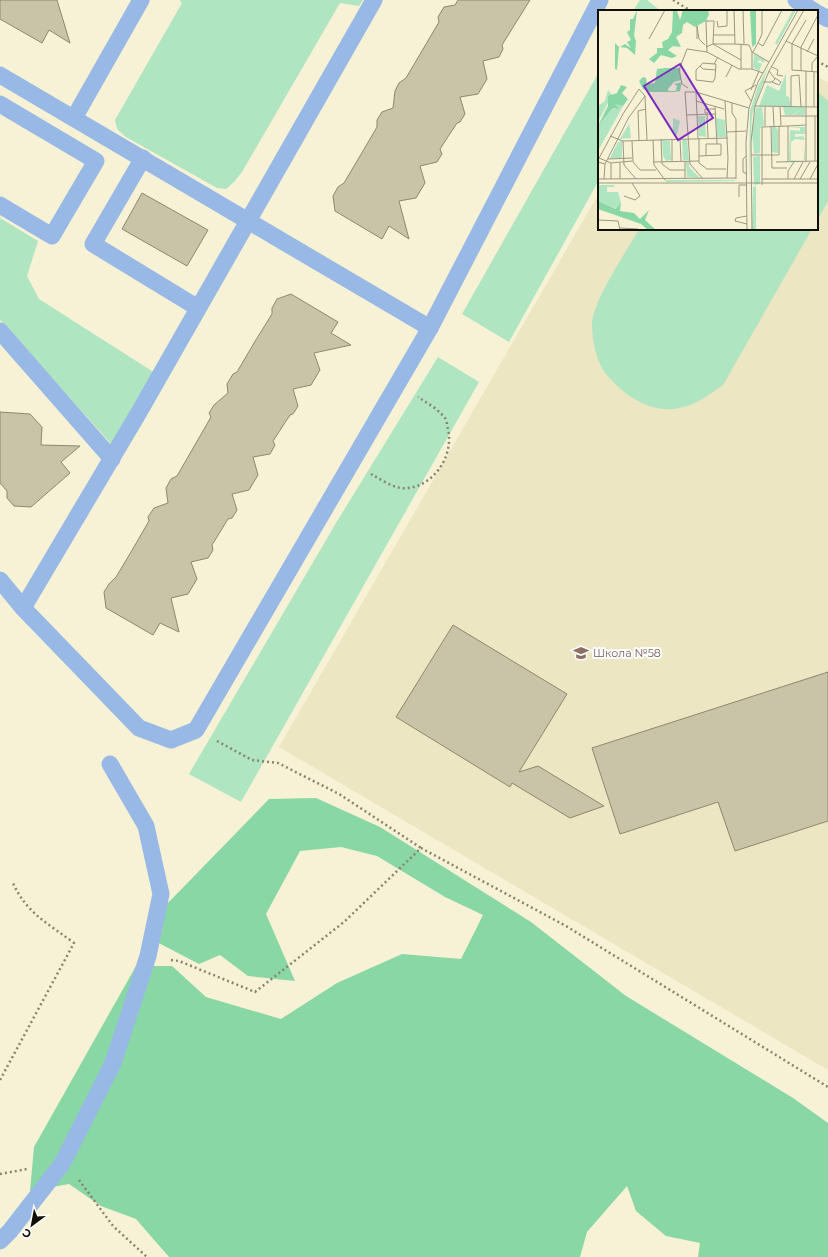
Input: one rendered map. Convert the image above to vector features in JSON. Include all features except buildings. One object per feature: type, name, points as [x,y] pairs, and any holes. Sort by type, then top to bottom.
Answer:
[{"type":"lane","points":[[74,118],[140,0]]},
{"type":"lane","points":[[23,608],[112,459],[374,0]]},
{"type":"lane","points":[[0,580],[23,608],[139,728],[171,740],[196,730],[430,328],[600,0]]},
{"type":"lane","points":[[796,0],[812,10]]},
{"type":"lane","points":[[818,14],[828,19]]},
{"type":"lane","points":[[0,75],[248,219],[430,328]]},
{"type":"lane","points":[[0,104],[96,161],[52,236],[0,205]]},
{"type":"lane","points":[[143,158],[93,244],[198,308]]},
{"type":"lane","points":[[0,331],[112,459]]},
{"type":"lane","points":[[0,1241],[10,1231],[62,1164],[113,1063],[148,956],[161,894],[146,826],[110,764]]},
{"type":"path","points":[[673,0],[689,10]]},
{"type":"path","points":[[818,62],[828,67]]},
{"type":"path","points":[[351,463],[392,486],[408,488],[428,481],[445,461],[450,439],[446,418],[435,408],[397,384]]},
{"type":"path","points":[[196,730],[252,760],[278,763],[332,791],[421,848],[566,926],[828,1087]]},
{"type":"path","points":[[148,956],[179,961],[255,992],[344,922],[421,848]]},
{"type":"path","points":[[0,1080],[74,943],[29,910],[18,896],[13,883]]},
{"type":"path","points":[[0,1174],[62,1164],[75,1173],[113,1226],[147,1257]]},
{"type":"shaded area","name":"Школа №58","points":[[818,77],[828,83],[828,1070],[279,747],[598,195],[598,230],[818,230]]},
{"type":"green space","points":[[179,0],[363,0],[359,6],[340,3],[242,172],[226,189],[217,188],[126,137],[117,129],[115,120],[182,3]]},
{"type":"green space","points":[[640,0],[647,0],[660,10],[634,10]]},
{"type":"green space","points":[[598,74],[598,182],[509,342],[462,314]]},
{"type":"green space","points":[[818,92],[828,101],[828,201],[818,219]]},
{"type":"green space","points":[[0,218],[38,241],[27,276],[39,299],[155,373],[113,446],[0,320]]},
{"type":"green space","points":[[638,230],[811,230],[723,385],[700,400],[681,408],[664,409],[636,400],[619,388],[603,369],[595,350],[592,324],[598,302],[611,276]]},
{"type":"green space","points":[[438,357],[479,382],[241,802],[189,774],[336,523]]},
{"type":"green space","points":[[316,798],[380,827],[531,922],[626,996],[793,1098],[828,1123],[828,1257],[698,1257],[700,1243],[666,1236],[636,1211],[627,1186],[587,1232],[580,1257],[169,1257],[136,1219],[101,1206],[69,1184],[30,1191],[34,1147],[136,966],[172,966],[206,997],[281,1019],[337,983],[402,954],[461,959],[483,915],[445,897],[377,856],[341,847],[300,851],[266,914],[295,981],[248,976],[220,955],[199,964],[151,939],[166,905],[269,799]]},
{"type":"place","name":"Школа №58","points":[[581,653]]}]
